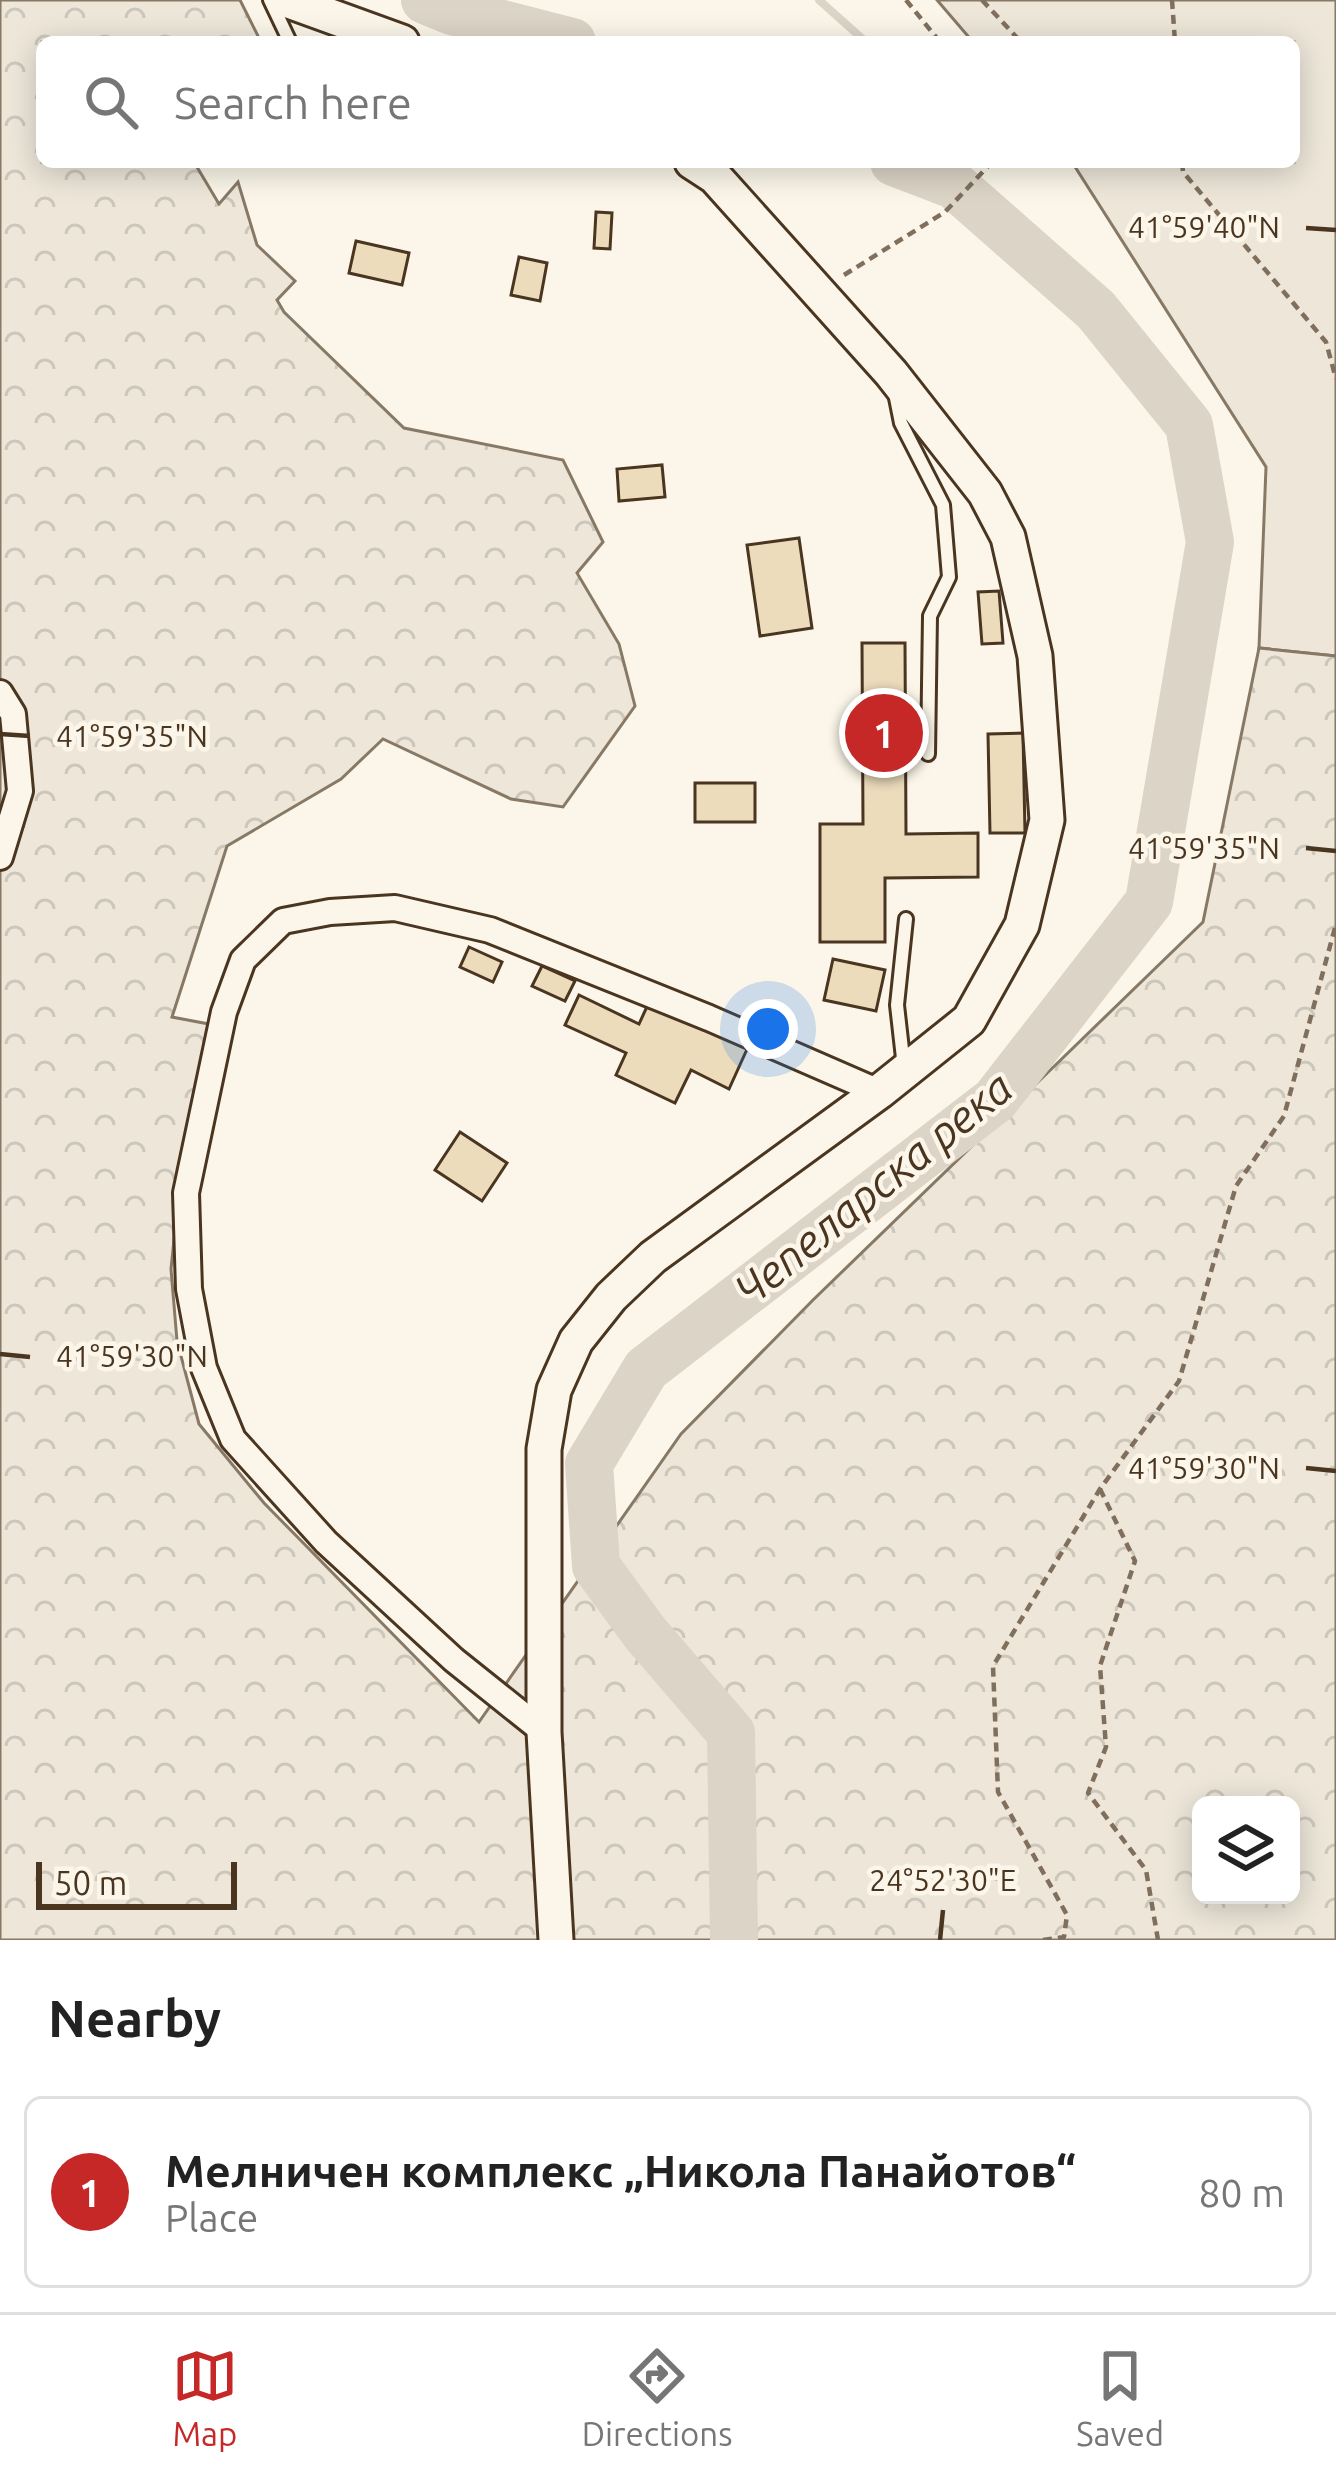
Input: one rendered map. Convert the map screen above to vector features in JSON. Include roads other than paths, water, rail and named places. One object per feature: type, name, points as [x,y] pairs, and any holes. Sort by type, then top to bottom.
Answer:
[{"type":"main road","points":[[286,0],[385,36]]},
{"type":"main road","points":[[556,1940],[544,1732],[544,1448],[554,1390],[576,1340],[653,1257],[969,1020],[1022,925],[1047,820],[1035,656],[1007,537],[986,493],[891,373],[715,177],[701,168]]},
{"type":"street","points":[[0,693],[14,714],[20,791],[0,857]]},
{"type":"street","points":[[544,1732],[454,1660],[326,1542],[233,1439],[204,1368],[189,1289],[186,1193],[224,1012],[244,960],[284,921],[394,908],[490,930],[709,1018],[892,1082]]},
{"type":"lane","points":[[269,0],[287,36]]},
{"type":"lane","points":[[891,373],[901,423],[943,505],[949,577],[930,616],[928,754]]},
{"type":"lane","points":[[892,1082],[906,919]]},
{"type":"waterway","name":"Чепеларска река","points":[[425,0],[549,36]]},
{"type":"waterway","points":[[819,0],[859,36]]},
{"type":"waterway","name":"Чепеларска река","points":[[734,1940],[731,1733],[645,1633],[596,1566],[589,1464],[646,1369],[995,1100],[1149,902],[1210,542],[1189,425],[1096,310],[954,185],[910,168]]},
{"type":"waterway","points":[[947,168],[954,185]]},
{"type":"place","name":"Мелничен комплекс „Никола Панайотов“","points":[[884,733]]}]
